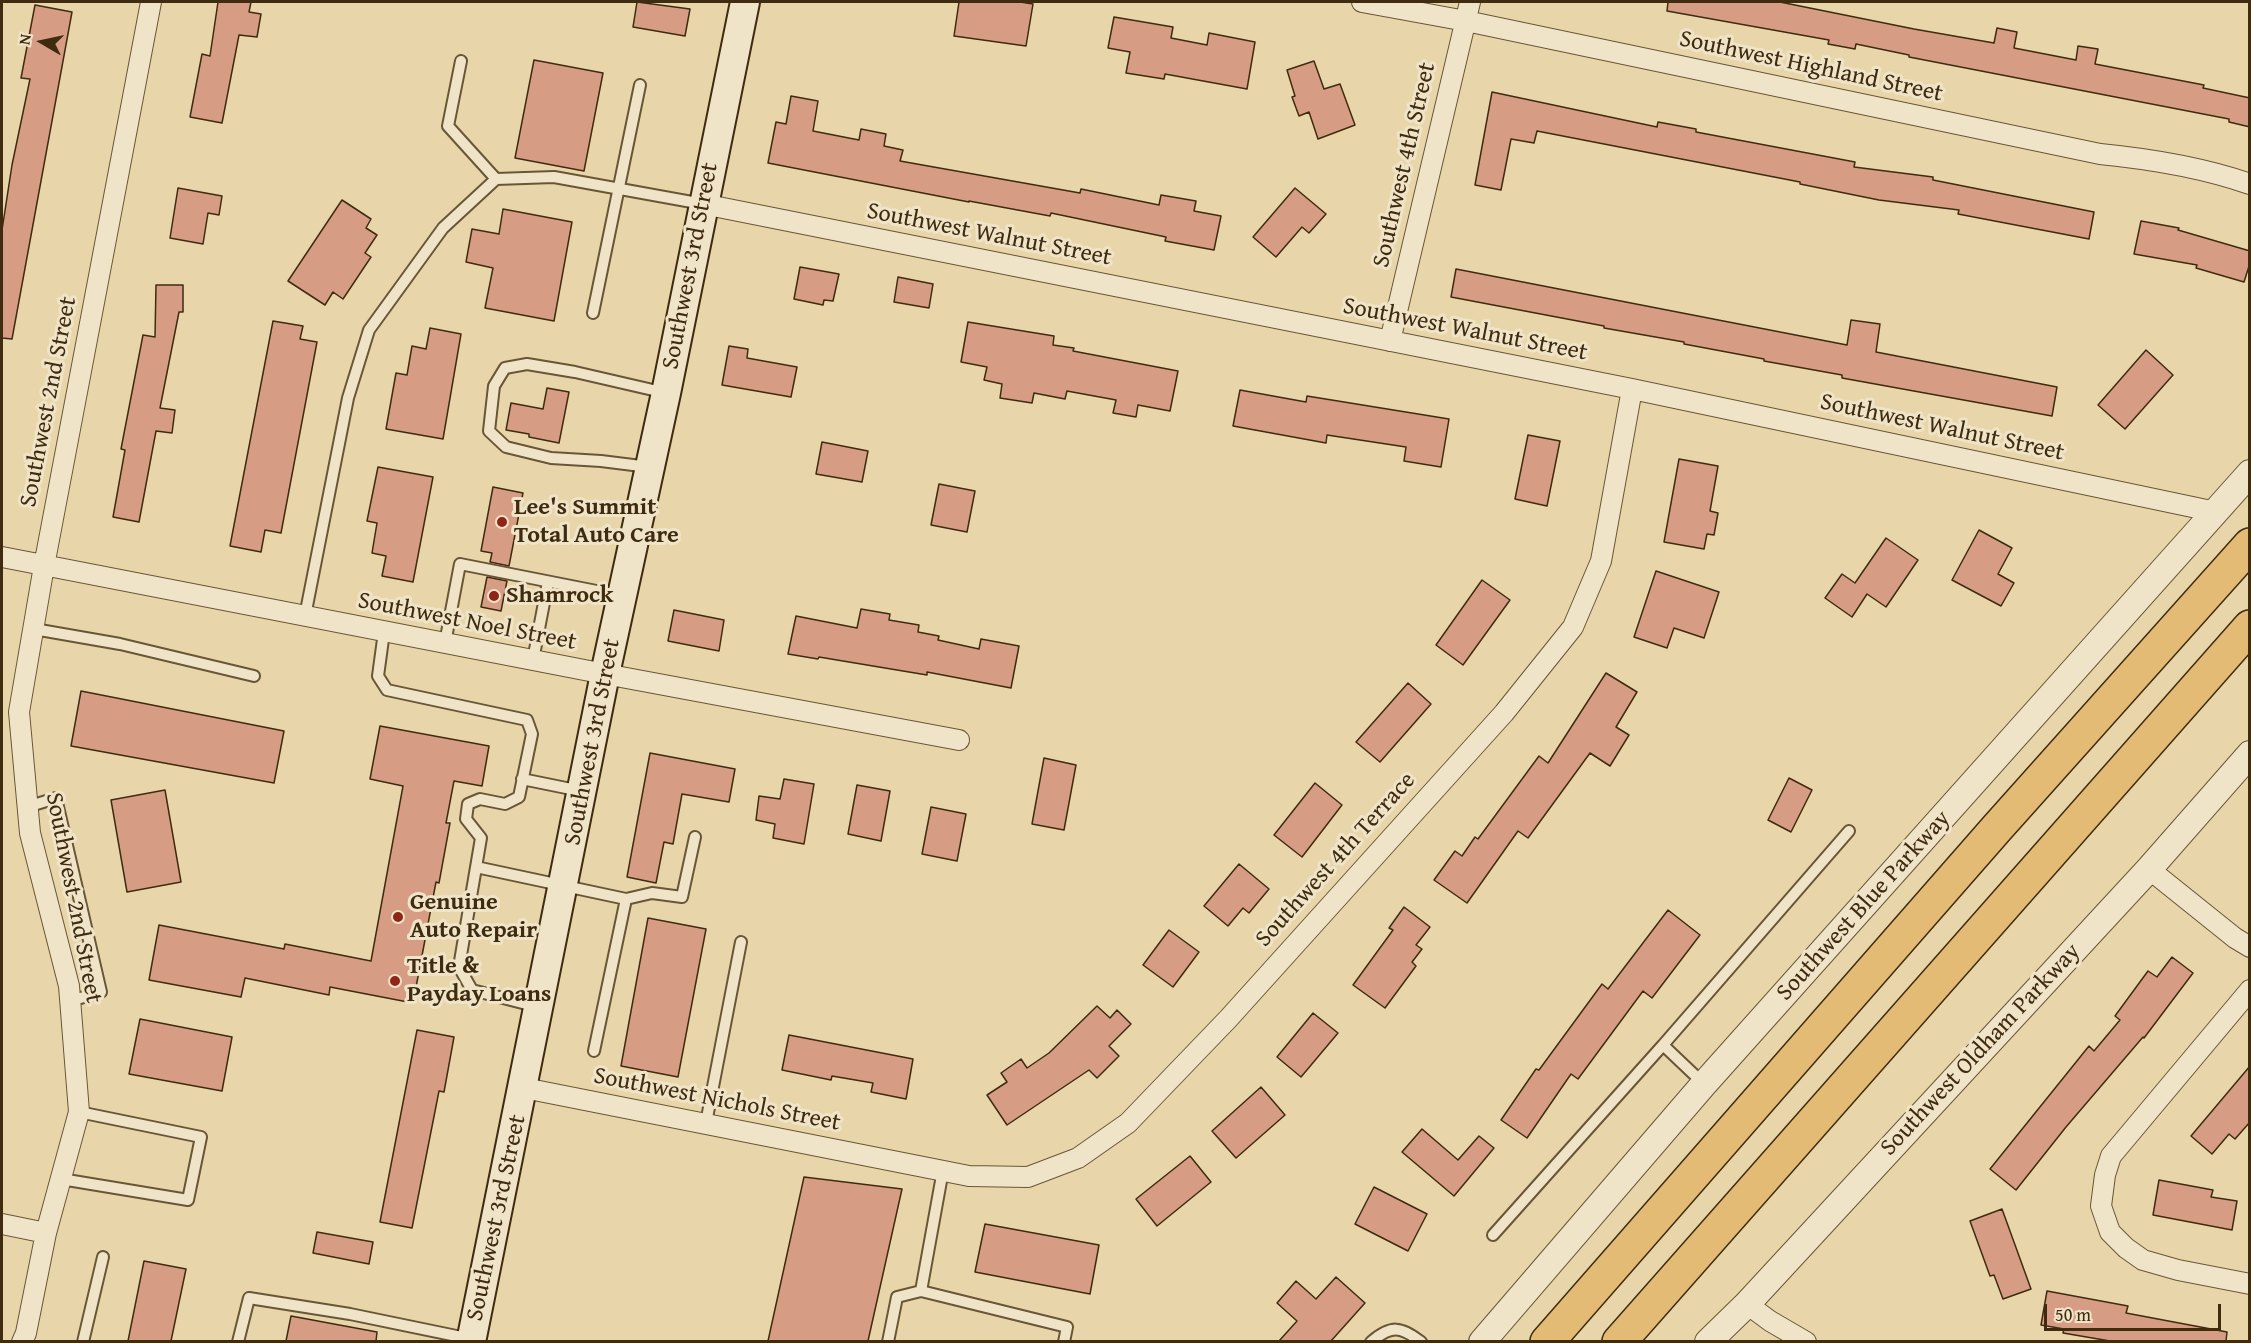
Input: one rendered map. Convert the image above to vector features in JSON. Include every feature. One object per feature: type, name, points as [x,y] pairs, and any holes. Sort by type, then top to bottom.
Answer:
[{"type":"highway","points":[[1547,1341],[1997,828],[2250,545]]},
{"type":"highway","points":[[1619,1341],[2250,627]]},
{"type":"main road","name":"Southwest 3rd Street","points":[[471,1340],[524,1088],[605,674],[666,393],[745,2]]},
{"type":"street","name":"Southwest 2nd Street","points":[[22,1341],[26,1334],[46,1233],[79,1112],[69,986],[30,833],[19,712],[44,566],[151,2]]},
{"type":"street","name":"Southwest Highland Street","points":[[1362,2],[1466,21],[2100,154],[2180,164],[2250,184]]},
{"type":"street","name":"Southwest 4th Street","points":[[1390,341],[1470,2]]},
{"type":"street","name":"Southwest Walnut Street","points":[[704,204],[1632,389],[2216,512]]},
{"type":"street","name":"Southwest 4th Terrace","points":[[900,1161],[969,1176],[1028,1178],[1078,1158],[1128,1123],[1228,1018],[1496,721],[1573,627],[1601,561],[1632,389]]},
{"type":"street","name":"Southwest Blue Parkway","points":[[1482,1341],[1704,1084],[2250,473]]},
{"type":"street","name":"Southwest Noel Street","points":[[2,557],[959,741]]},
{"type":"street","name":"Southwest Oldham Parkway","points":[[1708,1341],[1747,1304],[2149,869],[2250,754]]},
{"type":"street","points":[[2149,869],[2226,932],[2250,947]]},
{"type":"street","points":[[2250,990],[2111,1156],[2105,1175],[2101,1206],[2110,1232],[2143,1260],[2178,1270],[2250,1284]]},
{"type":"street","name":"Southwest Nichols Street","points":[[524,1088],[900,1161]]},
{"type":"street","points":[[2,1224],[46,1233]]},
{"type":"street","points":[[1747,1304],[1770,1322],[1806,1341]]},
{"type":"lane","points":[[461,61],[448,126],[496,179]]},
{"type":"lane","points":[[593,313],[640,85]]},
{"type":"lane","points":[[304,616],[348,398],[369,330],[443,228],[496,179],[554,177],[704,204]]},
{"type":"lane","points":[[650,467],[551,458],[506,447],[489,431],[494,386],[506,368],[527,364],[575,372],[666,393]]},
{"type":"lane","points":[[445,643],[460,564],[622,596]]},
{"type":"lane","points":[[533,660],[548,582]]},
{"type":"lane","points":[[34,628],[120,644],[254,676]]},
{"type":"lane","points":[[384,632],[378,676],[387,690],[527,720],[532,734],[519,797],[505,804],[480,799],[468,804],[466,819],[481,838],[459,966],[472,990],[540,1007]]},
{"type":"lane","points":[[522,778],[583,791]]},
{"type":"lane","points":[[27,807],[56,798],[100,992],[70,1001]]},
{"type":"lane","points":[[1493,1234],[1663,1045],[1849,831]]},
{"type":"lane","points":[[476,867],[563,887],[626,898],[652,893],[682,897],[695,837]]},
{"type":"lane","points":[[594,1051],[626,898]]},
{"type":"lane","points":[[706,1123],[741,942]]},
{"type":"lane","points":[[1663,1045],[1704,1084]]},
{"type":"lane","points":[[61,1179],[188,1200],[201,1137],[79,1112]]},
{"type":"lane","points":[[921,1292],[943,1170]]},
{"type":"lane","points":[[83,1341],[103,1257]]},
{"type":"lane","points":[[888,1341],[897,1297],[921,1292],[1066,1327],[1064,1341]]},
{"type":"lane","points":[[238,1341],[249,1298],[350,1314],[471,1340]]},
{"type":"lane","points":[[1371,1341],[1387,1330],[1397,1329],[1404,1330],[1421,1341]]},
{"type":"building","points":[[218,2],[251,2],[249,12],[261,14],[257,37],[239,35],[222,123],[190,117],[202,54],[210,56]]},
{"type":"building","points":[[637,2],[690,9],[685,36],[633,27]]},
{"type":"building","points":[[959,2],[1033,4],[1026,46],[954,36]]},
{"type":"building","points":[[1668,2],[1780,2],[1994,43],[1997,28],[2017,32],[2014,48],[2076,60],[2078,46],[2098,49],[2095,64],[2204,85],[2203,88],[2250,98],[2250,127],[2229,122],[2229,119],[1909,57],[1909,55],[1856,44],[1855,49],[1828,44],[1829,40],[1667,11]]},
{"type":"building","points":[[35,5],[72,12],[12,339],[2,338],[2,230],[12,165],[30,79],[21,78]]},
{"type":"building","points":[[1114,17],[1173,27],[1171,38],[1207,45],[1209,33],[1255,42],[1247,89],[1165,74],[1164,79],[1126,73],[1130,52],[1108,48]]},
{"type":"building","points":[[534,60],[603,73],[584,171],[515,158]]},
{"type":"building","points":[[1314,61],[1324,89],[1340,84],[1355,125],[1318,139],[1309,112],[1299,116],[1292,97],[1295,96],[1287,70]]},
{"type":"building","points":[[1492,92],[1657,127],[1658,122],[1696,129],[1696,132],[1855,162],[1854,167],[1933,177],[1933,180],[2094,212],[2089,239],[1958,214],[1959,210],[1879,200],[1800,184],[1800,182],[1537,131],[1534,143],[1511,139],[1501,190],[1475,185]]},
{"type":"building","points":[[791,96],[818,101],[813,131],[859,140],[861,129],[886,134],[884,146],[903,150],[900,161],[1080,193],[1081,189],[1159,205],[1161,195],[1196,201],[1194,211],[1221,216],[1214,250],[1165,241],[1166,237],[1051,213],[1050,216],[969,202],[768,163],[776,122],[786,124]]},
{"type":"building","points":[[178,188],[222,196],[219,215],[208,213],[203,244],[170,238]]},
{"type":"building","points":[[1295,188],[1326,214],[1309,233],[1302,227],[1276,257],[1253,237]]},
{"type":"building","points":[[342,200],[371,219],[366,228],[377,235],[365,253],[371,257],[343,299],[333,292],[325,305],[288,281]]},
{"type":"building","points":[[503,209],[572,222],[554,321],[485,308],[493,268],[466,262],[472,229],[499,234]]},
{"type":"building","points":[[2141,221],[2179,228],[2178,230],[2250,251],[2250,263],[2244,282],[2196,268],[2197,265],[2134,254]]},
{"type":"building","points":[[800,267],[839,274],[833,301],[824,300],[823,305],[794,299]]},
{"type":"building","points":[[1456,269],[1847,345],[1851,320],[1880,324],[1876,352],[2057,387],[2052,416],[1842,378],[1842,375],[1764,361],[1764,359],[1684,344],[1684,342],[1451,297]]},
{"type":"building","points":[[898,277],[933,284],[929,308],[894,302]]},
{"type":"building","points":[[156,285],[183,285],[183,312],[179,312],[160,408],[175,410],[172,433],[156,431],[139,522],[113,517],[125,450],[121,449],[143,335],[155,337]]},
{"type":"building","points":[[273,321],[303,326],[300,339],[317,342],[281,533],[265,530],[261,552],[230,546]]},
{"type":"building","points":[[968,322],[1054,336],[1053,345],[1074,348],[1073,351],[1178,371],[1170,411],[1138,405],[1136,417],[1113,413],[1116,400],[1067,391],[1065,399],[1034,393],[1032,403],[1000,398],[1002,384],[984,380],[987,367],[961,362]]},
{"type":"building","points":[[430,328],[461,334],[443,439],[386,429],[396,373],[407,375],[412,346],[426,349]]},
{"type":"building","points":[[729,346],[748,349],[747,358],[797,367],[791,397],[722,385]]},
{"type":"building","points":[[2146,350],[2173,375],[2125,429],[2098,405]]},
{"type":"building","points":[[547,388],[569,392],[559,443],[506,430],[511,403],[543,409]]},
{"type":"building","points":[[1240,390],[1306,402],[1307,396],[1449,419],[1441,467],[1404,461],[1406,447],[1327,435],[1326,443],[1233,426]]},
{"type":"building","points":[[1528,435],[1560,441],[1547,506],[1515,499]]},
{"type":"building","points":[[822,442],[868,451],[862,482],[816,474]]},
{"type":"building","points":[[1679,459],[1718,466],[1710,511],[1718,513],[1714,535],[1707,534],[1704,549],[1664,542]]},
{"type":"building","points":[[378,467],[433,477],[413,582],[382,576],[386,556],[372,553],[377,523],[367,521]]},
{"type":"building","points":[[939,484],[975,491],[967,532],[931,525]]},
{"type":"building","name":"Lee's Summit Total Auto Care","points":[[493,487],[523,493],[509,566],[490,562],[492,553],[481,551]]},
{"type":"building","points":[[1979,530],[2012,548],[1998,574],[2014,583],[2001,606],[1952,580]]},
{"type":"building","points":[[1886,538],[1918,560],[1886,607],[1867,594],[1852,617],[1825,598],[1842,574],[1855,583]]},
{"type":"building","points":[[1656,571],[1719,592],[1704,638],[1674,628],[1667,648],[1634,637]]},
{"type":"building","name":"Shamrock","points":[[487,577],[507,581],[501,611],[481,607]]},
{"type":"building","points":[[1482,580],[1510,600],[1463,665],[1436,645]]},
{"type":"building","points":[[861,609],[890,614],[889,620],[919,625],[918,632],[939,636],[938,640],[979,649],[981,639],[1019,646],[1011,688],[927,672],[927,675],[788,654],[796,616],[857,628]]},
{"type":"building","points":[[674,610],[724,620],[719,651],[668,641]]},
{"type":"building","points":[[1606,673],[1637,692],[1616,727],[1629,735],[1610,766],[1590,753],[1528,838],[1518,831],[1467,903],[1434,880],[1455,851],[1462,856],[1475,837],[1478,839],[1539,756],[1548,763]]},
{"type":"building","points":[[1408,683],[1431,704],[1380,762],[1356,742]]},
{"type":"building","points":[[81,691],[284,731],[274,783],[71,746]]},
{"type":"building","points":[[380,726],[489,746],[482,786],[454,781],[446,823],[450,823],[439,883],[436,882],[413,1003],[330,987],[329,995],[245,978],[241,997],[149,980],[159,925],[284,949],[285,944],[371,961],[403,786],[370,779]]},
{"type":"building","points":[[650,753],[735,769],[729,802],[682,794],[673,844],[664,842],[656,883],[627,877]]},
{"type":"building","points":[[1044,758],[1076,765],[1064,830],[1032,824]]},
{"type":"building","points":[[1789,778],[1812,790],[1791,832],[1768,820]]},
{"type":"building","points":[[784,779],[814,784],[804,844],[773,838],[775,824],[756,820],[759,796],[780,799]]},
{"type":"building","points":[[1315,783],[1342,805],[1302,857],[1274,835]]},
{"type":"building","points":[[857,785],[890,791],[881,841],[848,834]]},
{"type":"building","points":[[165,790],[181,882],[127,892],[111,800]]},
{"type":"building","points":[[931,807],[966,814],[957,861],[922,854]]},
{"type":"building","points":[[1239,864],[1269,889],[1249,913],[1243,908],[1228,926],[1204,906]]},
{"type":"building","points":[[1404,907],[1430,927],[1416,945],[1422,949],[1412,962],[1416,966],[1385,1008],[1353,985],[1393,930],[1389,928]]},
{"type":"building","points":[[1668,910],[1700,935],[1652,998],[1643,991],[1578,1079],[1571,1074],[1527,1138],[1501,1120],[1536,1069],[1539,1070],[1602,984],[1608,989]]},
{"type":"building","points":[[648,918],[706,929],[678,1077],[621,1066]]},
{"type":"building","points":[[1169,930],[1199,952],[1173,987],[1143,965]]},
{"type":"building","points":[[2172,957],[2193,973],[2144,1038],[2066,1127],[2016,1190],[1990,1169],[2089,1046],[2094,1051],[2120,1020],[2115,1016],[2148,971],[2157,977]]},
{"type":"building","points":[[1097,1006],[1110,1018],[1117,1010],[1131,1024],[1109,1046],[1119,1056],[1097,1078],[1089,1070],[1007,1125],[987,1095],[1007,1082],[1001,1073],[1021,1059],[1027,1068],[1049,1053]]},
{"type":"building","points":[[1313,1013],[1338,1033],[1301,1077],[1277,1057]]},
{"type":"building","points":[[140,1019],[232,1037],[222,1091],[129,1074]]},
{"type":"building","points":[[417,1030],[454,1037],[444,1092],[439,1091],[412,1228],[380,1222]]},
{"type":"building","points":[[789,1035],[913,1059],[906,1099],[871,1092],[873,1083],[832,1076],[831,1080],[782,1070]]},
{"type":"building","points":[[2250,1066],[2250,1122],[2235,1139],[2229,1134],[2212,1154],[2191,1136]]},
{"type":"building","points":[[1261,1087],[1285,1115],[1236,1158],[1212,1131]]},
{"type":"building","points":[[1422,1129],[1458,1160],[1479,1136],[1494,1148],[1454,1196],[1402,1152]]},
{"type":"building","points":[[1190,1156],[1211,1182],[1157,1226],[1136,1199]]},
{"type":"building","points":[[804,1177],[902,1189],[868,1341],[768,1341]]},
{"type":"building","points":[[2159,1180],[2213,1190],[2211,1197],[2237,1201],[2232,1230],[2153,1215]]},
{"type":"building","points":[[1374,1187],[1427,1214],[1408,1251],[1355,1224]]},
{"type":"building","points":[[2002,1209],[2031,1289],[2003,1299],[1994,1275],[1990,1276],[1970,1221]]},
{"type":"building","points":[[985,1224],[1099,1245],[1090,1294],[975,1272]]},
{"type":"building","points":[[317,1232],[373,1242],[369,1264],[313,1253]]},
{"type":"building","points":[[144,1261],[186,1269],[171,1341],[128,1341]]},
{"type":"building","points":[[1336,1277],[1365,1303],[1331,1341],[1279,1341],[1297,1321],[1277,1303],[1296,1281],[1316,1299]]},
{"type":"building","points":[[2047,1291],[2128,1306],[2126,1313],[2227,1332],[2226,1341],[2110,1341],[2063,1333],[2064,1329],[2041,1325]]},
{"type":"building","points":[[291,1316],[377,1332],[376,1341],[286,1341]]},
{"type":"place","name":"Lee's Summit Total Auto Care","points":[[502,522]]},
{"type":"place","name":"Shamrock","points":[[494,596]]},
{"type":"place","name":"Genuine Auto Repair","points":[[398,917]]},
{"type":"place","name":"Title & Payday Loans","points":[[395,981]]}]
